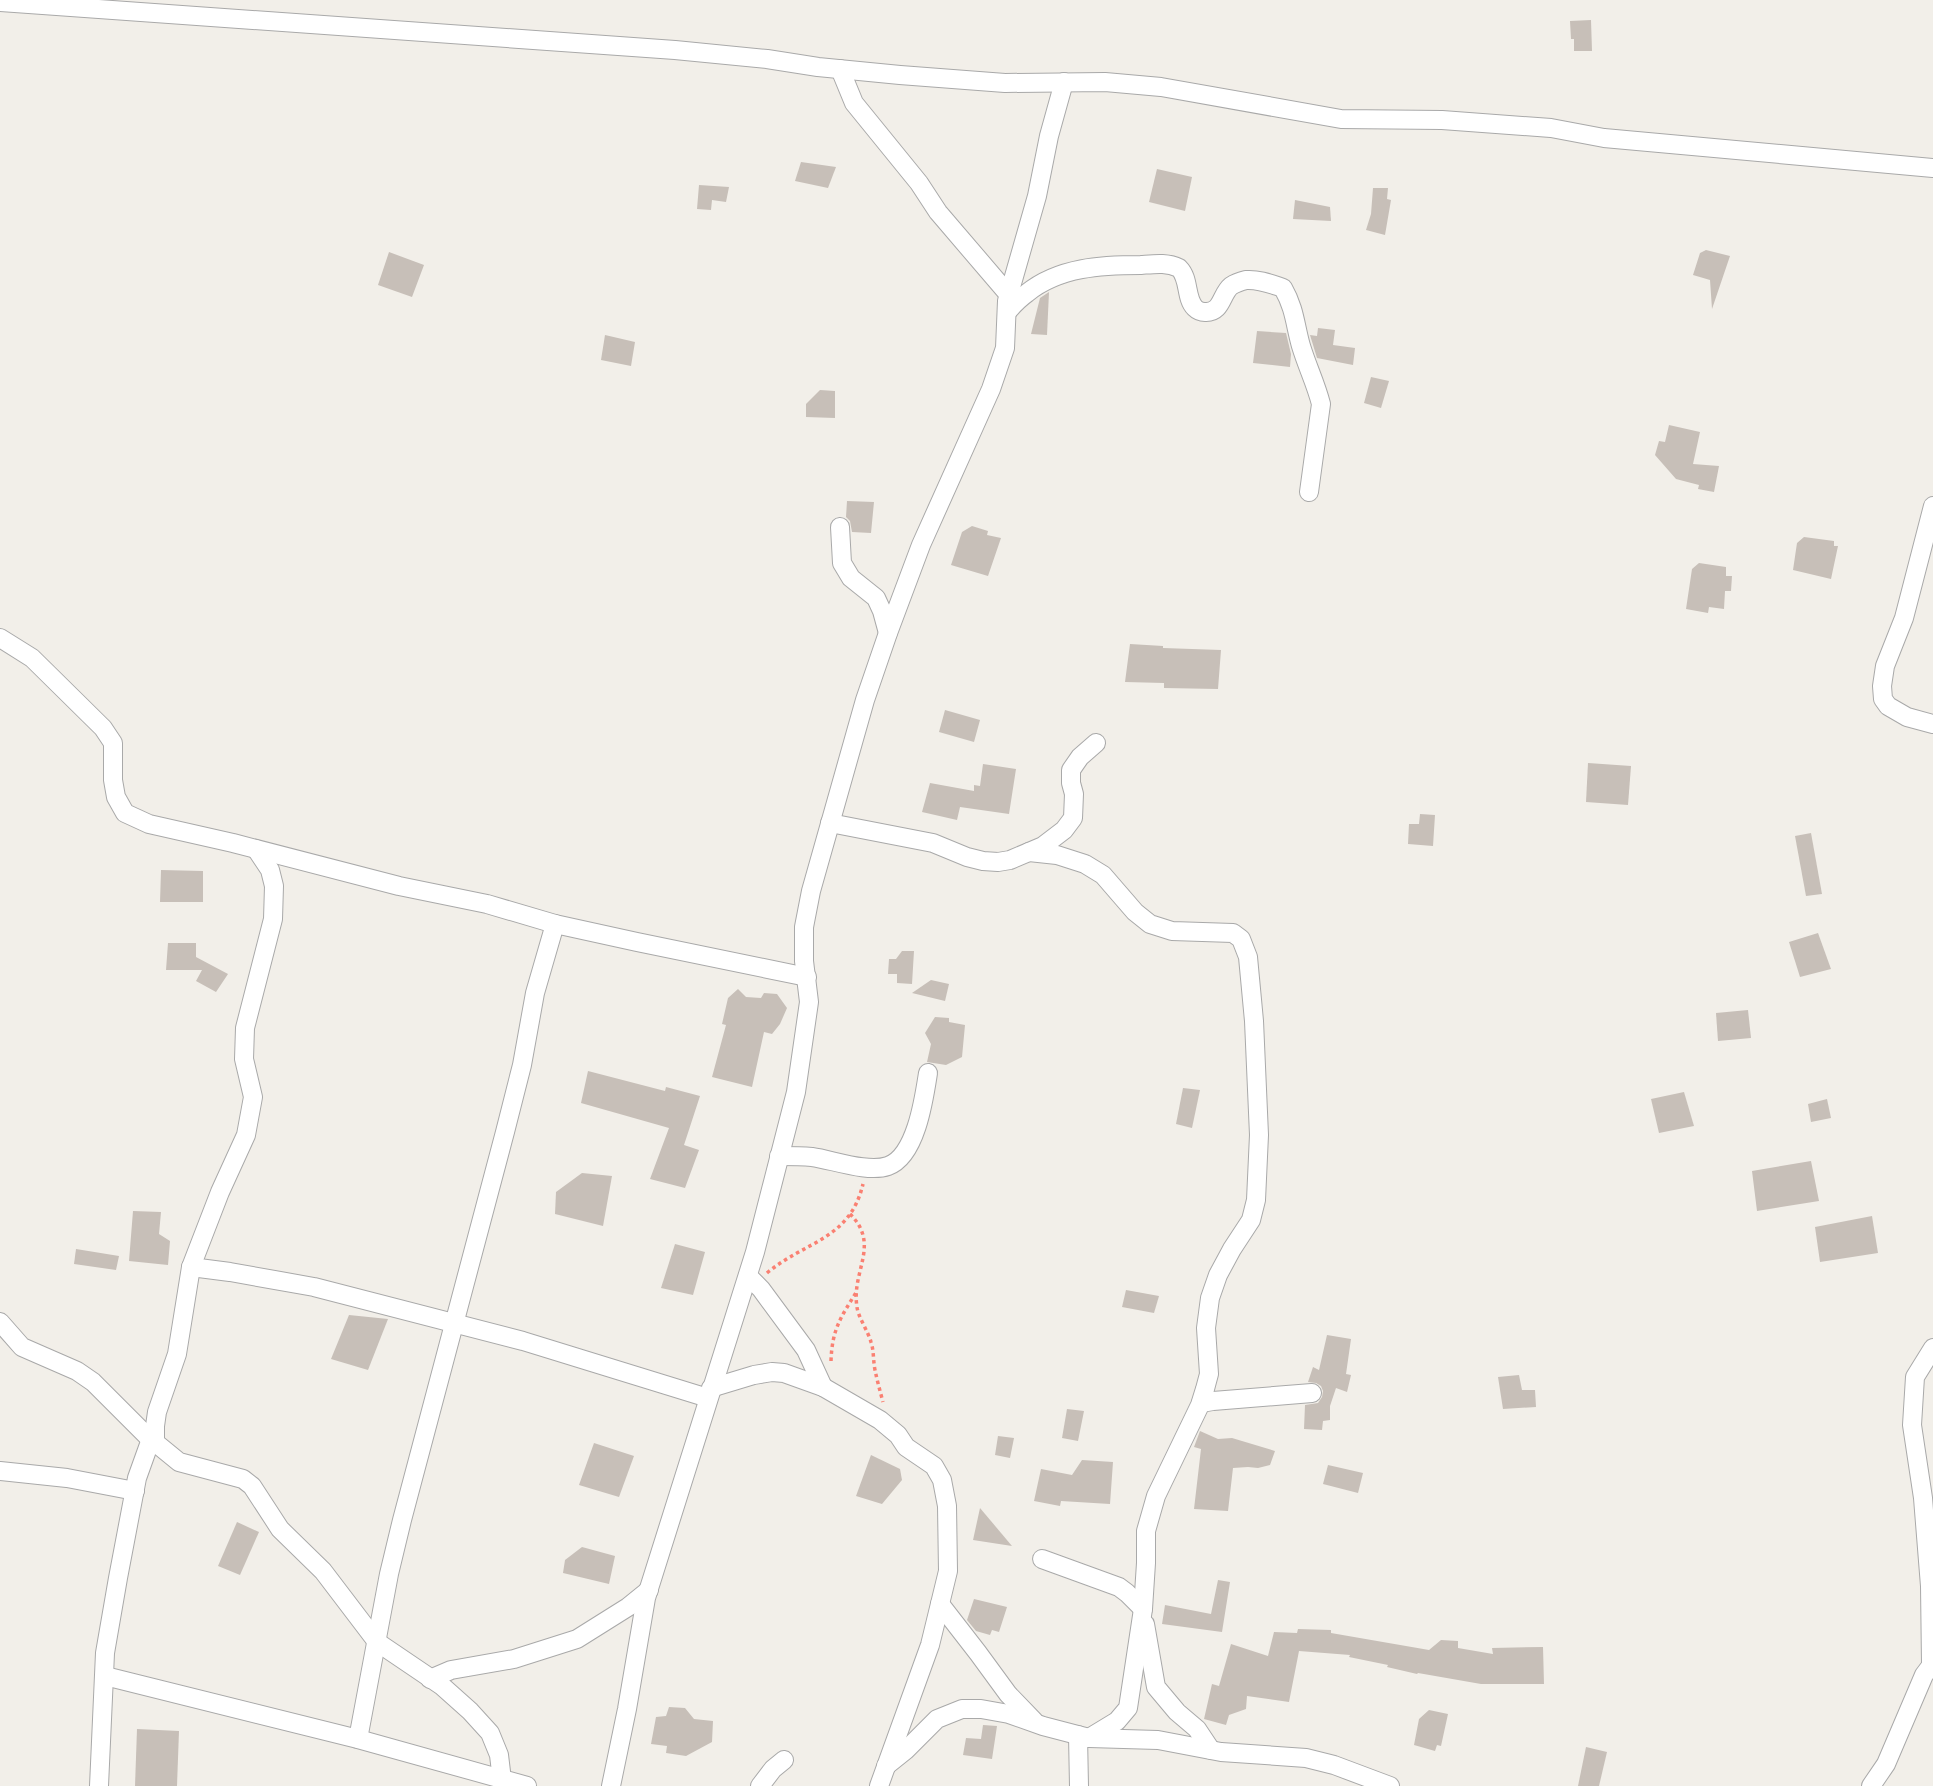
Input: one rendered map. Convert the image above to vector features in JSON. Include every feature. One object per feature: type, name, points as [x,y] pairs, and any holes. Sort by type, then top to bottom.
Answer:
[{"type":"street","points":[[0,2],[675,50],[841,69],[1006,83],[1105,82],[1161,87],[1341,119],[1442,120],[1550,128],[1617,139],[1933,168]]},
{"type":"street","points":[[841,69],[854,103],[919,183],[1008,303]]},
{"type":"street","points":[[611,1786],[649,1590],[710,1393],[751,1280],[796,1092],[809,1002],[804,961],[804,928],[811,891],[865,700],[888,633],[921,545],[991,389],[1004,348],[1008,303],[1064,82]]},
{"type":"street","points":[[1008,303],[1051,279],[1075,270],[1114,265],[1160,264],[1179,268],[1185,277],[1195,309],[1205,312],[1213,311],[1220,305],[1230,287],[1244,280],[1262,281],[1283,289],[1292,305],[1300,343],[1321,404],[1309,492]]},
{"type":"street","points":[[1933,506],[1904,618],[1885,666],[1882,686],[1883,699],[1888,706],[1907,717],[1933,724]]},
{"type":"street","points":[[841,527],[842,562],[851,578],[876,598],[888,633]]},
{"type":"street","points":[[0,638],[32,658],[103,728],[113,743],[116,797],[125,813],[149,824],[387,883],[487,904],[555,923],[677,951],[807,976]]},
{"type":"street","points":[[830,823],[933,843],[983,861],[1010,860],[1043,846],[1064,830],[1073,818],[1071,770],[1080,757],[1096,743]]},
{"type":"street","points":[[99,1786],[105,1653],[137,1478],[153,1441],[157,1412],[177,1354],[191,1267],[246,1135],[253,1097],[244,1059],[245,1028],[273,919],[274,886],[270,870],[256,849]]},
{"type":"street","points":[[1029,852],[1057,855],[1085,863],[1103,875],[1135,912],[1150,923],[1172,930],[1233,933],[1241,939],[1248,957],[1254,1021],[1259,1135],[1256,1200],[1251,1220],[1218,1275],[1210,1298],[1206,1328],[1209,1374],[1201,1403],[1156,1496],[1146,1531],[1142,1611],[1128,1708],[1117,1721],[1083,1736]]},
{"type":"street","points":[[358,1739],[389,1574],[402,1520],[522,1065],[535,993],[555,923]]},
{"type":"street","points":[[779,1156],[808,1157],[867,1167],[887,1166],[904,1154],[912,1137],[928,1073]]},
{"type":"street","points":[[191,1267],[314,1287],[710,1393],[754,1375],[784,1373],[822,1385],[880,1420],[898,1435],[906,1447],[934,1466],[942,1480],[947,1506],[948,1571],[930,1645],[879,1786]]},
{"type":"street","points":[[751,1280],[806,1350],[822,1385]]},
{"type":"street","points":[[0,1322],[22,1347],[77,1371],[93,1382],[115,1406],[179,1462],[243,1479],[252,1486],[280,1529],[323,1571],[377,1642],[442,1686],[471,1711],[490,1733],[499,1755],[502,1780]]},
{"type":"street","points":[[1871,1786],[1886,1764],[1932,1664],[1930,1586],[1923,1498],[1912,1425],[1915,1377],[1933,1348]]},
{"type":"street","points":[[1201,1403],[1312,1393]]},
{"type":"street","points":[[0,1471],[67,1478],[135,1491]]},
{"type":"street","points":[[1042,1559],[1127,1592],[1142,1611],[1156,1687],[1177,1712],[1197,1729],[1211,1750]]},
{"type":"street","points":[[430,1679],[451,1670],[514,1659],[577,1639],[628,1607],[649,1590]]},
{"type":"street","points":[[940,1604],[1008,1694],[1037,1724]]},
{"type":"street","points":[[105,1676],[358,1739],[527,1786]]},
{"type":"street","points":[[886,1766],[937,1719],[962,1709],[981,1709],[1009,1714],[1083,1736],[1158,1740],[1211,1750],[1306,1758],[1334,1765],[1375,1783],[1390,1786]]},
{"type":"street","points":[[1079,1786],[1083,1736]]},
{"type":"street","points":[[760,1786],[784,1760]]},
{"type":"path","points":[[751,1280],[828,1236],[845,1222],[859,1200],[867,1167]]},
{"type":"path","points":[[850,1214],[858,1222],[865,1238],[857,1308],[873,1348],[874,1368],[883,1402]]},
{"type":"path","points":[[822,1385],[831,1373],[832,1344],[837,1324],[857,1291]]},
{"type":"building","points":[[1591,20],[1592,51],[1574,51],[1570,21]]},
{"type":"building","points":[[801,162],[836,167],[828,188],[795,181]]},
{"type":"building","points":[[1157,169],[1192,177],[1185,211],[1149,202]]},
{"type":"building","points":[[699,185],[729,187],[726,202],[712,200],[711,210],[697,209]]},
{"type":"building","points":[[1373,188],[1388,188],[1387,199],[1391,200],[1385,235],[1366,230],[1371,214]]},
{"type":"building","points":[[1295,200],[1330,207],[1331,221],[1293,219]]},
{"type":"building","points":[[1706,250],[1730,256],[1712,309],[1710,280],[1693,275],[1700,253]]},
{"type":"building","points":[[389,252],[424,265],[412,297],[378,285]]},
{"type":"building","points":[[1049,292],[1047,335],[1031,334],[1040,298]]},
{"type":"building","points":[[1318,328],[1335,330],[1333,345],[1355,348],[1353,365],[1317,358],[1310,335],[1317,336]]},
{"type":"building","points":[[1257,331],[1286,333],[1291,354],[1290,367],[1253,363]]},
{"type":"building","points":[[605,335],[635,342],[631,366],[601,360]]},
{"type":"building","points":[[1371,377],[1389,381],[1381,408],[1364,403]]},
{"type":"building","points":[[820,390],[835,391],[835,418],[806,417],[806,404]]},
{"type":"building","points":[[1669,425],[1700,432],[1693,464],[1719,466],[1714,492],[1698,489],[1699,485],[1676,479],[1655,455],[1659,441],[1665,442]]},
{"type":"building","points":[[847,501],[874,502],[871,533],[852,532],[850,521],[846,517]]},
{"type":"building","points":[[972,526],[988,531],[987,535],[1001,538],[988,576],[951,565],[962,532]]},
{"type":"building","points":[[1804,537],[1834,541],[1834,546],[1838,546],[1831,579],[1793,570],[1797,543]]},
{"type":"building","points":[[1699,563],[1726,567],[1726,576],[1732,576],[1731,591],[1725,591],[1724,609],[1709,607],[1708,613],[1686,609],[1692,569]]},
{"type":"building","points":[[1130,644],[1221,650],[1218,689],[1164,688],[1164,683],[1125,682]]},
{"type":"building","points":[[945,710],[980,720],[974,742],[939,732]]},
{"type":"building","points":[[1588,763],[1631,766],[1628,805],[1586,802]]},
{"type":"building","points":[[983,764],[1016,769],[1009,814],[960,807],[957,820],[922,812],[930,783],[974,791],[974,785],[980,786]]},
{"type":"building","points":[[1420,814],[1435,815],[1433,846],[1408,844],[1409,824],[1419,824]]},
{"type":"building","points":[[1811,833],[1822,894],[1806,896],[1795,836]]},
{"type":"building","points":[[161,870],[203,871],[203,902],[160,902]]},
{"type":"building","points":[[1818,933],[1831,969],[1800,977],[1789,942]]},
{"type":"building","points":[[168,943],[196,943],[196,957],[228,974],[216,992],[196,981],[202,970],[166,970]]},
{"type":"building","points":[[902,951],[914,951],[912,984],[897,983],[897,974],[888,974],[889,959],[896,959]]},
{"type":"building","points":[[931,980],[949,984],[945,1001],[912,993]]},
{"type":"building","points":[[738,989],[746,997],[761,998],[764,993],[777,994],[787,1008],[772,1034],[764,1032],[752,1087],[712,1077],[726,1025],[722,1024],[728,998]]},
{"type":"building","points":[[1748,1010],[1751,1038],[1718,1041],[1716,1013]]},
{"type":"building","points":[[935,1017],[949,1018],[949,1022],[965,1025],[962,1057],[946,1065],[927,1062],[931,1044],[925,1033]]},
{"type":"building","points":[[588,1071],[665,1091],[666,1087],[700,1096],[684,1145],[699,1150],[685,1188],[650,1179],[669,1128],[581,1103]]},
{"type":"building","points":[[1183,1088],[1200,1090],[1192,1128],[1176,1124]]},
{"type":"building","points":[[1684,1092],[1694,1126],[1659,1133],[1651,1099]]},
{"type":"building","points":[[1827,1099],[1831,1118],[1811,1122],[1808,1104]]},
{"type":"building","points":[[1811,1161],[1819,1201],[1757,1211],[1752,1171]]},
{"type":"building","points":[[582,1173],[612,1176],[603,1226],[555,1214],[556,1192]]},
{"type":"building","points":[[133,1211],[161,1212],[159,1234],[170,1241],[168,1265],[129,1261]]},
{"type":"building","points":[[1872,1216],[1878,1253],[1820,1262],[1815,1227]]},
{"type":"building","points":[[675,1244],[705,1252],[693,1295],[661,1288]]},
{"type":"building","points":[[76,1249],[119,1256],[116,1270],[74,1264]]},
{"type":"building","points":[[1126,1290],[1159,1296],[1154,1313],[1122,1307]]},
{"type":"building","points":[[349,1315],[388,1319],[368,1370],[331,1359]]},
{"type":"building","points":[[1327,1335],[1351,1339],[1346,1374],[1351,1375],[1347,1392],[1336,1388],[1330,1406],[1330,1420],[1323,1421],[1322,1430],[1304,1429],[1305,1405],[1318,1403],[1322,1397],[1321,1386],[1308,1382],[1313,1367],[1319,1370]]},
{"type":"building","points":[[1519,1375],[1522,1390],[1535,1390],[1536,1407],[1503,1409],[1498,1377]]},
{"type":"building","points":[[1067,1409],[1084,1411],[1078,1441],[1062,1438]]},
{"type":"building","points":[[1200,1431],[1218,1439],[1232,1438],[1275,1451],[1270,1465],[1233,1468],[1228,1511],[1194,1509],[1201,1449],[1194,1447]]},
{"type":"building","points":[[998,1436],[1014,1438],[1010,1458],[995,1455]]},
{"type":"building","points":[[594,1443],[634,1456],[619,1497],[579,1485]]},
{"type":"building","points":[[871,1455],[900,1469],[902,1480],[882,1504],[856,1496]]},
{"type":"building","points":[[1082,1460],[1113,1462],[1110,1504],[1061,1501],[1060,1506],[1034,1501],[1041,1469],[1072,1475]]},
{"type":"building","points":[[1328,1465],[1363,1473],[1358,1493],[1323,1484]]},
{"type":"building","points":[[980,1508],[1012,1546],[973,1540]]},
{"type":"building","points":[[237,1522],[259,1532],[240,1575],[218,1566]]},
{"type":"building","points":[[582,1547],[615,1556],[609,1584],[563,1573],[565,1560]]},
{"type":"building","points":[[1218,1580],[1230,1582],[1222,1632],[1162,1624],[1165,1605],[1211,1614]]},
{"type":"building","points":[[974,1599],[1007,1607],[999,1632],[992,1630],[990,1635],[976,1631],[967,1620]]},
{"type":"building","points":[[1298,1629],[1331,1630],[1331,1633],[1429,1650],[1441,1640],[1458,1641],[1458,1648],[1493,1654],[1492,1648],[1543,1647],[1544,1684],[1481,1684],[1417,1674],[1349,1657],[1350,1655],[1299,1651],[1289,1702],[1247,1696],[1246,1709],[1229,1715],[1226,1725],[1204,1719],[1212,1684],[1219,1686],[1231,1644],[1268,1656],[1274,1632],[1297,1633]]},
{"type":"building","points":[[669,1707],[685,1708],[694,1719],[713,1721],[712,1742],[686,1756],[666,1753],[667,1746],[651,1744],[656,1717],[666,1716]]},
{"type":"building","points":[[1429,1710],[1448,1714],[1441,1746],[1437,1745],[1435,1751],[1414,1745],[1419,1719]]},
{"type":"building","points":[[983,1725],[997,1726],[992,1759],[963,1755],[966,1738],[981,1739]]},
{"type":"building","points":[[137,1729],[179,1731],[177,1786],[135,1786]]},
{"type":"building","points":[[1586,1747],[1607,1752],[1599,1786],[1578,1786]]}]
